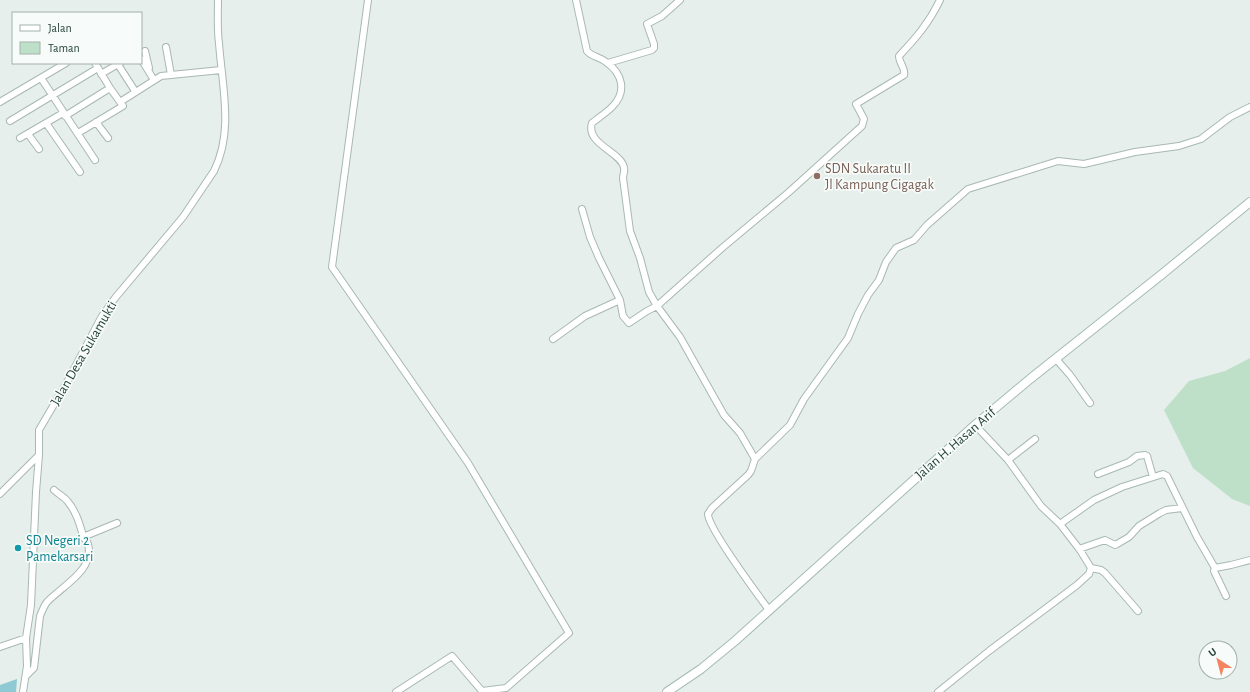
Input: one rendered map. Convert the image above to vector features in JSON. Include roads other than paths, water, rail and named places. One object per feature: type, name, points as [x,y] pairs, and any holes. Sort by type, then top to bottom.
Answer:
[{"type":"main road","name":"Jalan H. Hasan Arif","points":[[667,692],[709,662],[769,610],[975,425],[1250,202]]},
{"type":"street","name":"Jalan Desa Sukamukti","points":[[26,671],[26,638],[31,605],[39,455],[38,434],[40,427],[66,384],[102,316],[124,286],[183,217],[221,158],[226,130],[226,106],[218,42],[218,0]]},
{"type":"street","points":[[368,0],[332,267],[468,463],[569,633],[506,688],[482,691],[452,656],[396,692]]},
{"type":"street","points":[[576,0],[587,51],[603,59],[614,68],[621,83],[621,92],[612,108],[592,124],[592,129],[600,145],[618,157],[624,166],[623,178],[630,231],[640,258],[649,292],[657,306],[680,337],[724,415],[740,433],[755,459]]},
{"type":"street","points":[[608,63],[652,50],[654,48],[654,44],[647,24],[662,16],[680,0]]},
{"type":"street","points":[[582,209],[590,237],[620,300],[623,316],[629,323],[657,306],[789,192],[862,126],[864,119],[856,104],[904,75],[904,70],[899,60],[899,56],[921,33],[940,0]]},
{"type":"street","points":[[166,47],[171,75]]},
{"type":"street","points":[[145,51],[150,74]]},
{"type":"street","points":[[142,60],[154,80]]},
{"type":"street","points":[[0,102],[64,64]]},
{"type":"street","points":[[101,74],[117,64]]},
{"type":"street","points":[[120,64],[135,91]]},
{"type":"street","points":[[10,122],[96,66],[123,106],[78,133]]},
{"type":"street","points":[[120,102],[135,91],[161,76],[221,70]]},
{"type":"street","points":[[41,78],[95,160]]},
{"type":"street","points":[[20,138],[110,88]]},
{"type":"street","points":[[769,610],[746,579],[711,524],[708,513],[748,476],[752,471],[755,459],[790,425],[804,399],[848,338],[868,295],[879,280],[886,262],[896,248],[914,240],[927,225],[968,189],[1058,161],[1084,164],[1135,152],[1179,146],[1201,138],[1230,117],[1250,107]]},
{"type":"street","points":[[96,122],[108,138]]},
{"type":"street","points":[[46,123],[80,172]]},
{"type":"street","points":[[28,134],[39,149]]},
{"type":"street","points":[[553,339],[585,316],[595,313],[620,300]]},
{"type":"street","points":[[1056,359],[1070,375],[1090,403]]},
{"type":"street","points":[[975,425],[1008,460],[1041,506],[1060,524],[1091,568]]},
{"type":"street","points":[[1008,460],[1035,439]]},
{"type":"street","points":[[0,494],[39,455]]},
{"type":"street","points":[[1098,474],[1129,462],[1137,456],[1145,455],[1147,456],[1154,476]]},
{"type":"street","points":[[1060,524],[1094,500],[1122,487],[1163,474],[1167,476],[1182,508],[1215,568],[1214,571],[1226,596]]},
{"type":"street","points":[[23,692],[26,671],[34,668],[41,613],[47,603],[75,578],[86,564],[88,557],[88,543],[83,537],[80,524],[68,501],[54,490]]},
{"type":"street","points":[[1079,549],[1105,540],[1115,545],[1129,537],[1139,526],[1160,513],[1166,510],[1182,508]]},
{"type":"street","points":[[83,537],[117,523]]},
{"type":"street","points":[[1215,568],[1250,560]]},
{"type":"street","points":[[1091,568],[1099,569],[1105,572],[1138,611]]},
{"type":"street","points":[[938,692],[1076,585],[1089,574],[1091,568]]},
{"type":"street","points":[[0,647],[26,638]]},
{"type":"water","points":[[17,679],[16,692],[0,692],[0,685]]},
{"type":"place","name":"SDN Sukaratu II Jl Kampung Cigagak","points":[[817,176]]},
{"type":"place","name":"SD Negeri 2 Pamekarsari","points":[[18,548]]}]
